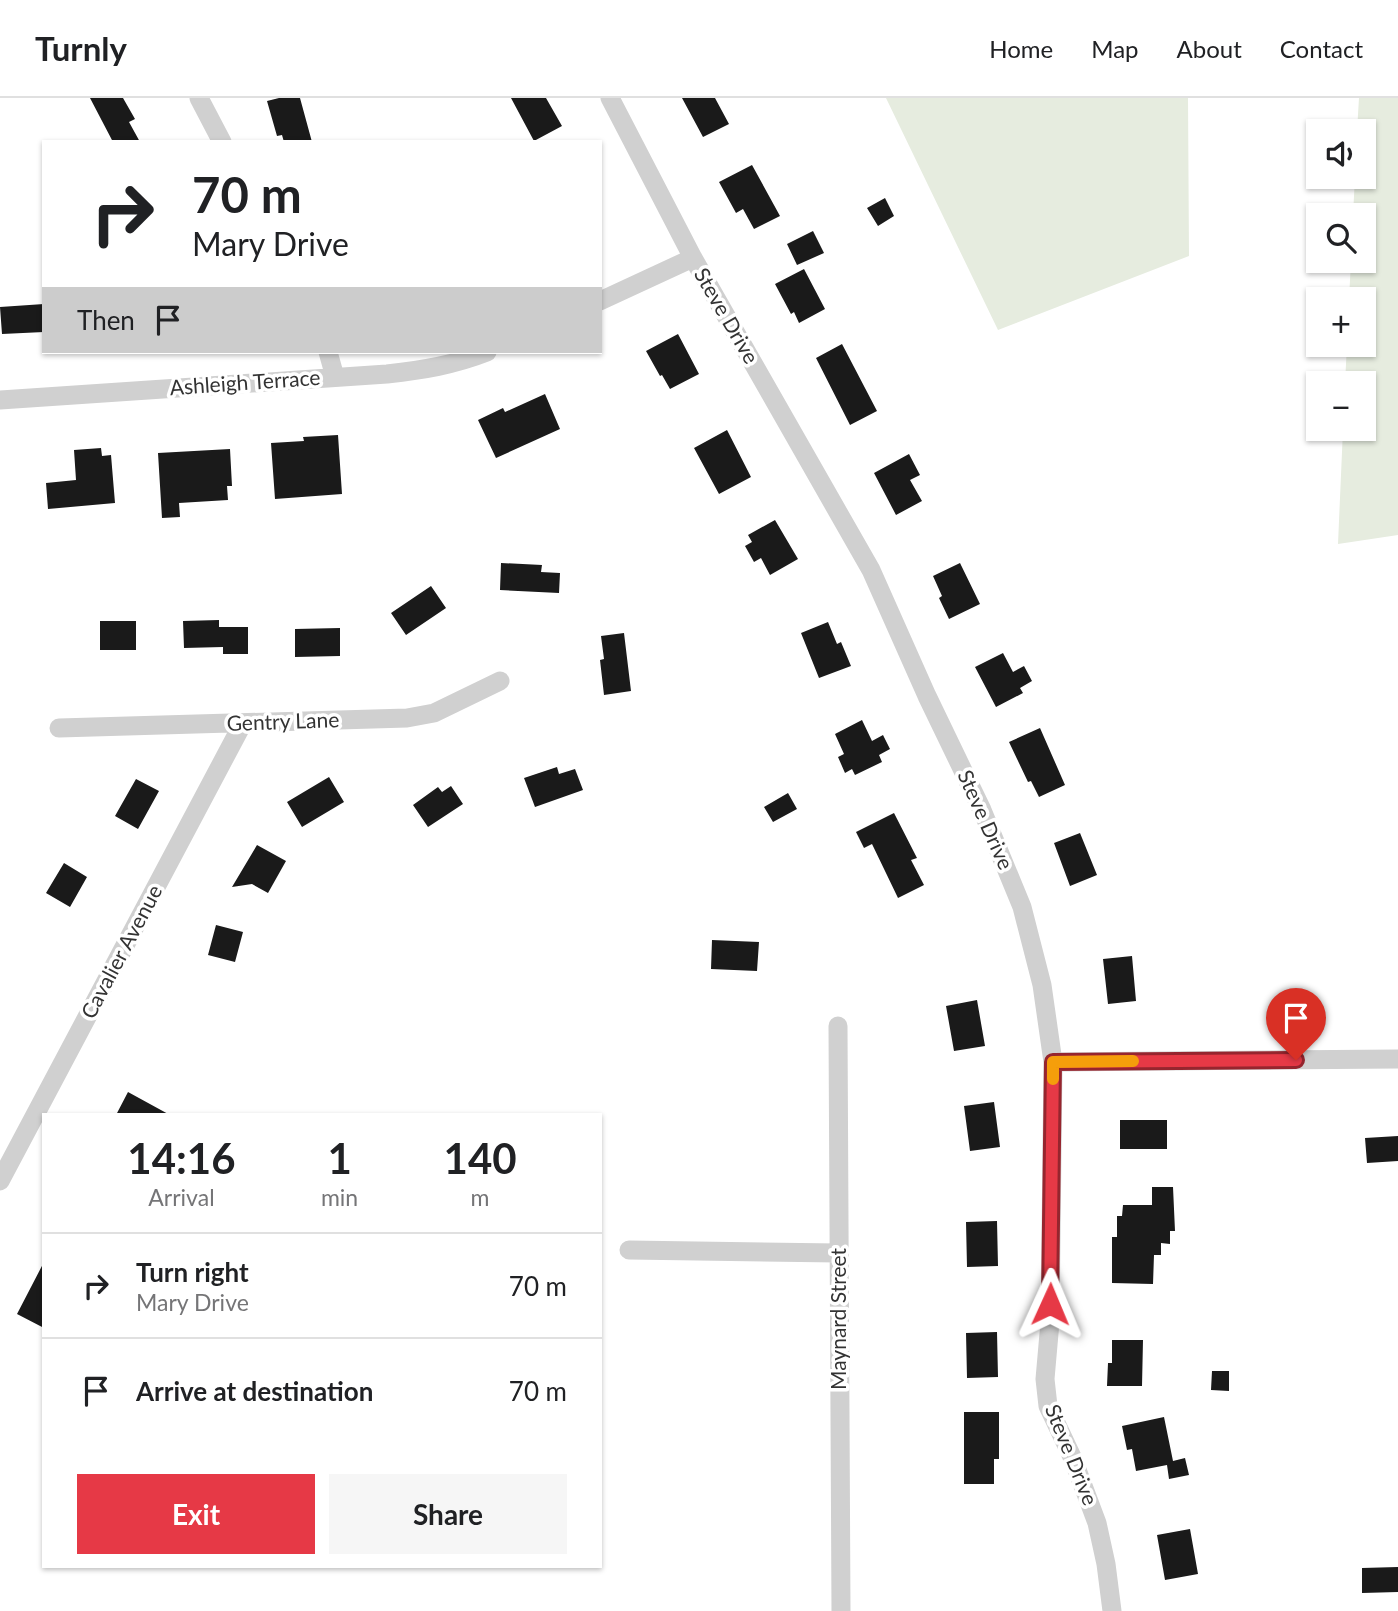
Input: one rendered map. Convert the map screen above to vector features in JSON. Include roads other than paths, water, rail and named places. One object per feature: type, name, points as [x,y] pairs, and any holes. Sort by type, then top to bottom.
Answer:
[{"type":"street","points":[[199,98],[221,140]]},
{"type":"street","name":"Steve Drive","points":[[610,98],[693,258],[872,570],[982,810],[1022,907],[1042,985],[1053,1062],[1050,1310],[1045,1379],[1048,1406],[1073,1459],[1093,1512],[1106,1564],[1112,1611]]},
{"type":"street","points":[[602,300],[693,258]]},
{"type":"street","points":[[329,354],[335,377]]},
{"type":"street","name":"Ashleigh Terrace","points":[[0,400],[426,370],[460,363],[482,354]]},
{"type":"street","name":"Gentry Lane","points":[[59,728],[407,718],[434,713],[500,681]]},
{"type":"street","name":"Cavalier Avenue","points":[[0,1181],[243,723]]},
{"type":"street","name":"Maynard Street","points":[[838,1026],[841,1611]]},
{"type":"street","points":[[1053,1062],[1398,1059]]},
{"type":"street","points":[[629,1250],[838,1252]]}]
